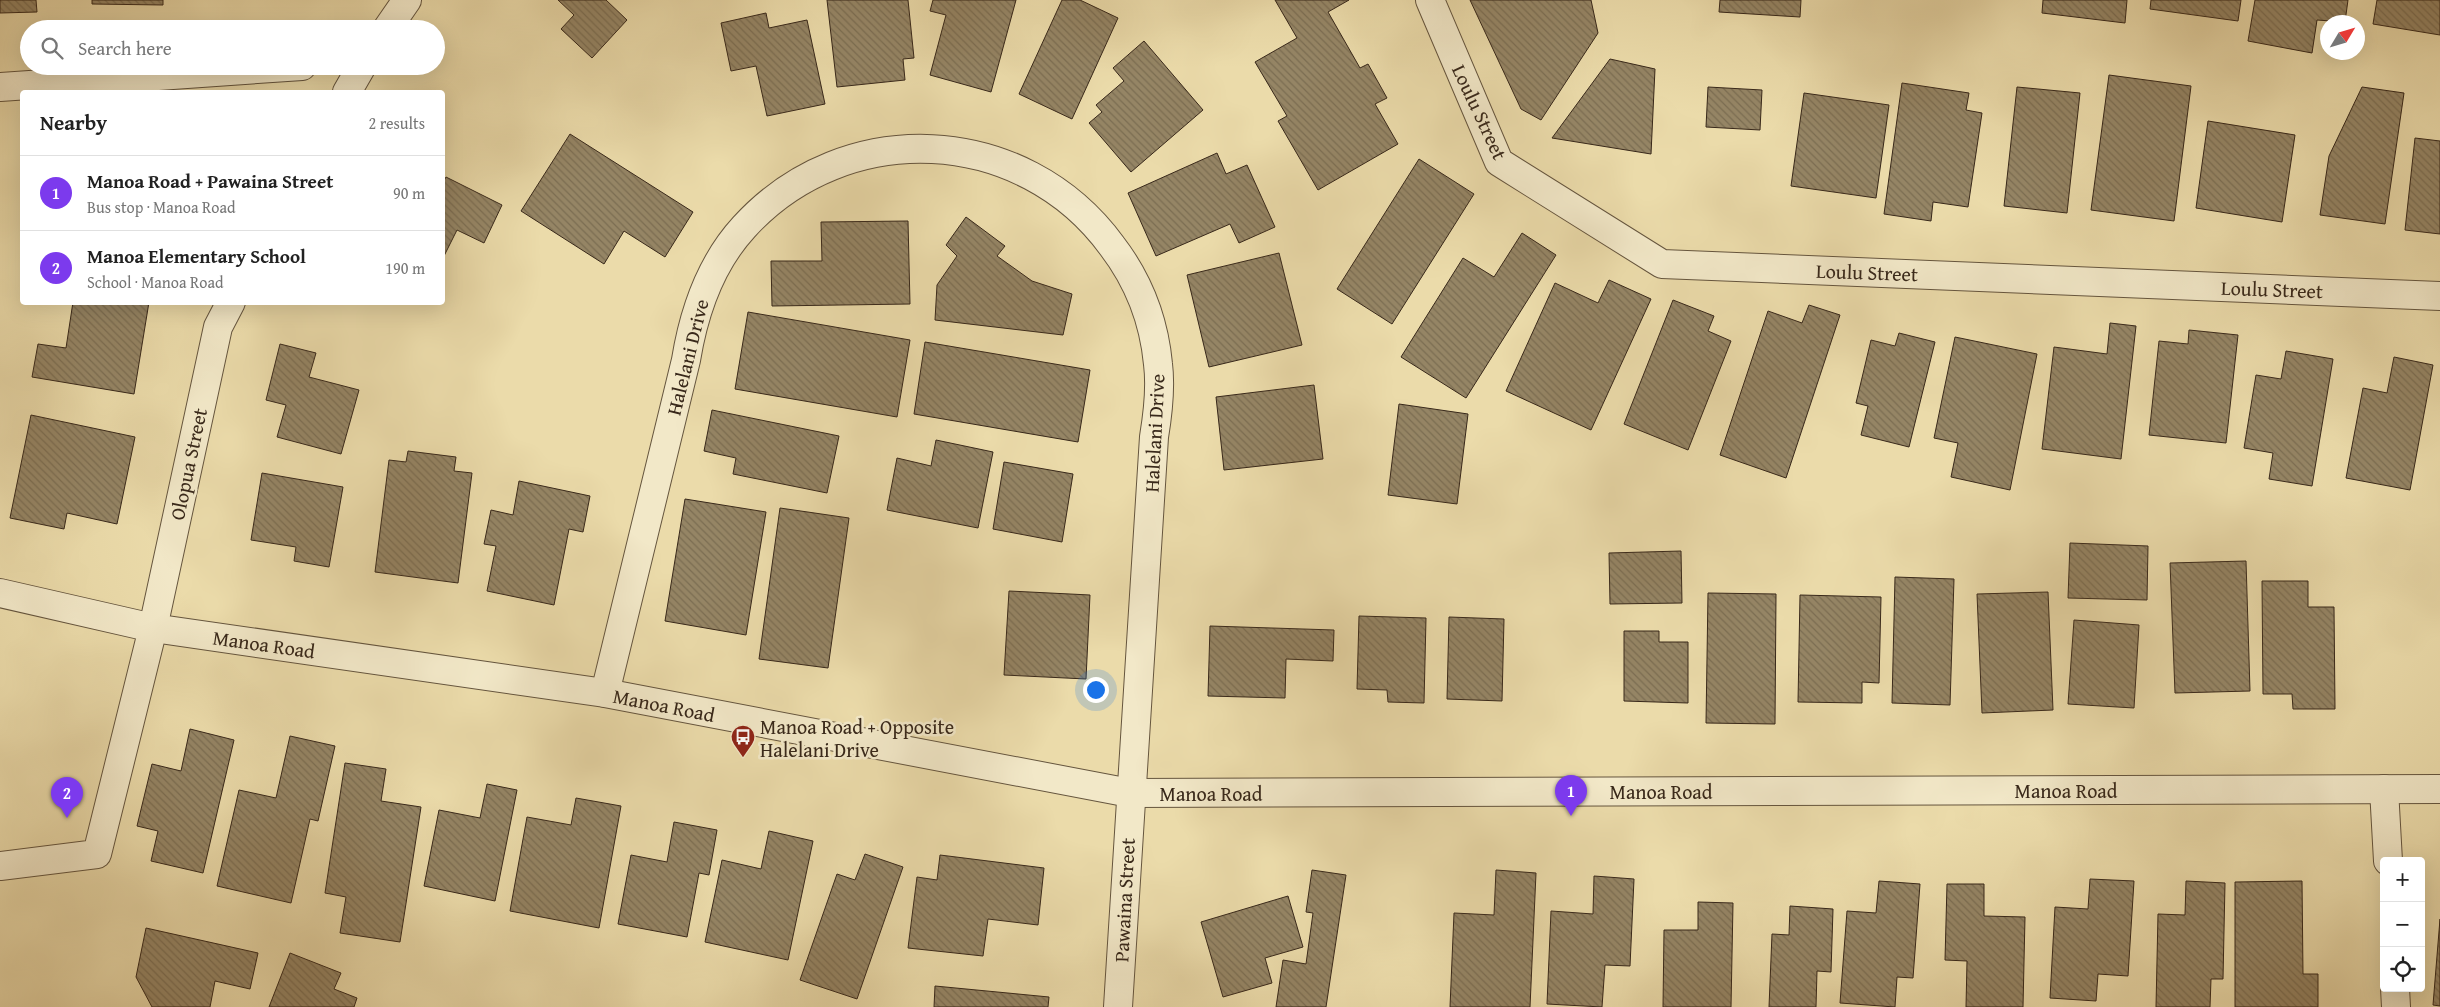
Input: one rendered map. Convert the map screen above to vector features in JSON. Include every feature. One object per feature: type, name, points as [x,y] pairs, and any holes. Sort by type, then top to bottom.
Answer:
[{"type":"street","points":[[393,20],[407,0]]},
{"type":"street","name":"Loulu Street","points":[[1430,0],[1499,162],[1662,264],[2440,296]]},
{"type":"street","points":[[0,86],[166,75]]},
{"type":"street","points":[[348,90],[357,75]]},
{"type":"street","name":"Halelani Drive","points":[[606,694],[686,360],[692,324],[704,289],[722,257],[743,228],[770,202],[800,181],[833,165],[868,154],[904,148],[940,149],[977,155],[1012,166],[1045,183],[1075,204],[1101,230],[1123,260],[1140,293],[1152,327],[1158,364],[1159,400],[1154,437],[1130,794]]},
{"type":"street","name":"Olopua Street","points":[[0,866],[97,854],[153,628],[218,327],[229,305]]},
{"type":"street","name":"Manoa Road","points":[[0,593],[153,628],[606,694],[1130,794],[2440,789]]},
{"type":"street","points":[[2384,789],[2388,857]]},
{"type":"street","name":"Pawaina Street","points":[[1118,1007],[1130,794]]},
{"type":"street","points":[[2395,992],[2396,1007]]},
{"type":"building","points":[[0,0],[36,0],[37,12],[0,13]]},
{"type":"building","points":[[92,0],[163,0],[163,5],[92,4]]},
{"type":"building","points":[[558,0],[606,0],[627,20],[592,58],[561,29],[574,15]]},
{"type":"building","points":[[827,0],[908,0],[914,58],[903,59],[905,80],[837,87]]},
{"type":"building","points":[[933,0],[1016,0],[991,92],[930,75],[946,15],[930,11]]},
{"type":"building","points":[[1062,0],[1080,0],[1118,18],[1072,119],[1019,94]]},
{"type":"building","points":[[1275,0],[1349,0],[1328,12],[1360,68],[1368,64],[1387,98],[1375,104],[1398,144],[1318,190],[1278,121],[1287,116],[1255,62],[1297,38]]},
{"type":"building","points":[[1470,0],[1591,0],[1598,33],[1541,120],[1521,109]]},
{"type":"building","points":[[1720,0],[1801,0],[1800,17],[1719,12]]},
{"type":"building","points":[[2043,0],[2127,0],[2125,23],[2042,13]]},
{"type":"building","points":[[2151,0],[2241,0],[2238,21],[2150,9]]},
{"type":"building","points":[[2255,0],[2348,0],[2346,15],[2320,15],[2320,20],[2317,20],[2312,53],[2248,41]]},
{"type":"building","points":[[2377,0],[2440,0],[2440,35],[2373,24]]},
{"type":"building","points":[[766,13],[769,28],[807,20],[825,104],[767,116],[756,66],[731,71],[721,23]]},
{"type":"building","points":[[1144,41],[1203,110],[1131,172],[1089,123],[1102,112],[1096,105],[1124,81],[1113,68]]},
{"type":"building","points":[[1610,59],[1655,69],[1651,154],[1552,138]]},
{"type":"building","points":[[2109,75],[2191,86],[2174,221],[2091,210]]},
{"type":"building","points":[[1902,83],[1969,93],[1966,110],[1982,113],[1968,207],[1933,202],[1931,221],[1884,214]]},
{"type":"building","points":[[1708,87],[1762,90],[1760,130],[1706,127]]},
{"type":"building","points":[[2017,87],[2080,93],[2067,213],[2004,206]]},
{"type":"building","points":[[2362,87],[2404,93],[2385,224],[2320,215],[2329,156]]},
{"type":"building","points":[[1804,93],[1889,105],[1876,198],[1791,186]]},
{"type":"building","points":[[2208,121],[2295,135],[2282,222],[2196,208]]},
{"type":"building","points":[[570,134],[693,212],[665,257],[624,231],[604,264],[521,211]]},
{"type":"building","points":[[2415,138],[2440,141],[2440,234],[2405,230]]},
{"type":"building","points":[[1217,153],[1226,174],[1247,165],[1275,227],[1239,243],[1230,224],[1156,256],[1128,193]]},
{"type":"building","points":[[1419,159],[1474,194],[1392,324],[1337,289]]},
{"type":"building","points":[[446,177],[502,205],[484,243],[457,230],[445,254]]},
{"type":"building","points":[[966,217],[1005,246],[997,256],[1032,281],[1072,294],[1063,335],[935,320],[937,285],[957,256],[946,245]]},
{"type":"building","points":[[908,221],[910,304],[772,306],[771,261],[822,261],[821,222]]},
{"type":"building","points":[[1522,233],[1556,255],[1466,398],[1401,357],[1463,258],[1494,277]]},
{"type":"building","points":[[1279,253],[1302,345],[1209,367],[1187,275]]},
{"type":"building","points":[[1609,280],[1651,299],[1591,430],[1506,391],[1555,283],[1598,303]]},
{"type":"building","points":[[1673,300],[1714,316],[1708,331],[1731,341],[1688,450],[1624,424]]},
{"type":"building","points":[[73,305],[149,305],[134,394],[32,377],[38,344],[66,348]]},
{"type":"building","points":[[1809,305],[1840,315],[1786,478],[1720,455],[1768,311],[1802,323]]},
{"type":"building","points":[[748,312],[910,340],[897,417],[735,389]]},
{"type":"building","points":[[2110,323],[2136,326],[2121,459],[2042,449],[2054,347],[2107,354]]},
{"type":"building","points":[[2189,330],[2238,335],[2226,443],[2149,435],[2159,341],[2188,344]]},
{"type":"building","points":[[1899,333],[1935,342],[1909,447],[1861,435],[1868,406],[1856,403],[1871,340],[1895,346]]},
{"type":"building","points":[[1955,337],[2037,354],[2010,490],[1951,477],[1958,443],[1934,438]]},
{"type":"building","points":[[925,342],[1090,370],[1078,442],[914,414]]},
{"type":"building","points":[[280,344],[316,353],[309,377],[359,390],[341,454],[277,437],[286,405],[266,400]]},
{"type":"building","points":[[2286,351],[2333,359],[2312,486],[2269,479],[2273,453],[2244,448],[2256,375],[2281,379]]},
{"type":"building","points":[[2394,357],[2433,365],[2410,490],[2346,478],[2363,388],[2387,393]]},
{"type":"building","points":[[1314,385],[1323,459],[1224,470],[1216,397]]},
{"type":"building","points":[[1399,404],[1468,414],[1457,504],[1388,495]]},
{"type":"building","points":[[712,410],[839,436],[827,493],[733,474],[736,458],[704,451]]},
{"type":"building","points":[[31,415],[135,437],[117,524],[67,513],[64,529],[10,518]]},
{"type":"building","points":[[936,440],[993,452],[978,528],[887,510],[897,458],[931,466]]},
{"type":"building","points":[[408,451],[456,457],[454,471],[472,473],[458,583],[375,572],[389,460],[406,462]]},
{"type":"building","points":[[1004,462],[1073,474],[1062,542],[993,529]]},
{"type":"building","points":[[262,473],[343,487],[329,567],[294,561],[296,547],[251,540]]},
{"type":"building","points":[[519,481],[590,496],[583,532],[569,529],[554,605],[487,591],[496,546],[484,544],[491,510],[513,515]]},
{"type":"building","points":[[685,499],[766,512],[746,635],[665,621]]},
{"type":"building","points":[[780,508],[849,518],[828,668],[759,659]]},
{"type":"building","points":[[2070,543],[2148,546],[2147,600],[2068,598]]},
{"type":"building","points":[[1681,551],[1682,603],[1610,604],[1609,553]]},
{"type":"building","points":[[2246,561],[2250,691],[2175,693],[2170,563]]},
{"type":"building","points":[[1895,577],[1954,579],[1950,705],[1892,703]]},
{"type":"building","points":[[2262,581],[2308,581],[2308,607],[2334,607],[2335,709],[2293,709],[2292,694],[2263,694]]},
{"type":"building","points":[[1009,591],[1090,595],[1086,679],[1004,675]]},
{"type":"building","points":[[2048,592],[2053,710],[1982,713],[1977,594]]},
{"type":"building","points":[[1708,593],[1776,594],[1775,724],[1706,723]]},
{"type":"building","points":[[1800,595],[1881,597],[1879,683],[1862,682],[1862,703],[1798,702]]},
{"type":"building","points":[[1359,616],[1426,618],[1424,703],[1388,702],[1387,690],[1357,689]]},
{"type":"building","points":[[1449,617],[1504,619],[1502,701],[1447,699]]},
{"type":"building","points":[[2074,620],[2139,625],[2134,708],[2068,704]]},
{"type":"building","points":[[1210,626],[1334,630],[1333,661],[1286,659],[1285,698],[1208,696]]},
{"type":"building","points":[[1624,631],[1659,631],[1659,642],[1688,642],[1688,703],[1624,701]]},
{"type":"building","points":[[190,729],[234,740],[203,873],[151,861],[158,831],[137,826],[152,764],[181,771]]},
{"type":"building","points":[[290,736],[335,746],[318,821],[310,819],[291,903],[217,886],[239,790],[276,798]]},
{"type":"building","points":[[345,763],[386,769],[381,801],[421,807],[400,942],[340,933],[346,897],[325,893]]},
{"type":"building","points":[[487,784],[517,790],[495,901],[424,886],[439,810],[480,818]]},
{"type":"building","points":[[576,798],[621,806],[599,928],[510,911],[527,817],[571,825]]},
{"type":"building","points":[[674,822],[717,830],[709,875],[699,873],[687,937],[618,924],[631,855],[667,862]]},
{"type":"building","points":[[769,831],[813,841],[788,960],[705,942],[722,860],[761,869]]},
{"type":"building","points":[[865,854],[903,867],[857,999],[800,980],[837,874],[855,880]]},
{"type":"building","points":[[940,855],[1044,868],[1038,925],[988,919],[983,956],[908,948],[917,877],[937,880]]},
{"type":"building","points":[[1312,870],[1346,875],[1326,1007],[1276,1007],[1283,960],[1306,964],[1313,913],[1306,912]]},
{"type":"building","points":[[1496,870],[1536,873],[1530,1007],[1450,1007],[1454,913],[1494,915]]},
{"type":"building","points":[[1594,876],[1634,879],[1630,966],[1605,965],[1602,1007],[1547,1004],[1551,911],[1593,914]]},
{"type":"building","points":[[2090,879],[2134,881],[2128,976],[2098,974],[2096,1001],[2050,998],[2055,907],[2088,909]]},
{"type":"building","points":[[1879,881],[1920,884],[1913,978],[1897,977],[1895,1007],[1840,1003],[1847,911],[1876,913]]},
{"type":"building","points":[[2186,881],[2225,883],[2223,979],[2211,979],[2210,1007],[2156,1007],[2158,914],[2185,915]]},
{"type":"building","points":[[2302,881],[2303,974],[2318,974],[2318,1007],[2235,1007],[2235,882]]},
{"type":"building","points":[[1947,884],[1984,884],[1984,916],[2025,917],[2023,1007],[1966,1007],[1967,961],[1945,960]]},
{"type":"building","points":[[1288,896],[1303,947],[1265,958],[1272,983],[1223,997],[1201,922]]},
{"type":"building","points":[[1698,902],[1733,903],[1731,1007],[1663,1007],[1664,930],[1698,930]]},
{"type":"building","points":[[1790,906],[1833,909],[1831,972],[1817,971],[1816,1007],[1769,1007],[1772,934],[1789,935]]},
{"type":"building","points":[[2440,919],[2440,1006],[2433,1005]]},
{"type":"building","points":[[146,928],[258,953],[250,989],[215,981],[210,1007],[152,1007],[136,977]]},
{"type":"building","points":[[290,953],[341,973],[334,989],[357,998],[354,1007],[269,1007]]},
{"type":"building","points":[[935,986],[1049,997],[1048,1007],[934,1007]]},
{"type":"place","name":"Manoa Road + Opposite Halelani Drive","points":[[743,758]]},
{"type":"place","name":"Manoa Road + Pawaina Street","points":[[1571,816]]},
{"type":"place","name":"Manoa Elementary School","points":[[67,818]]}]
